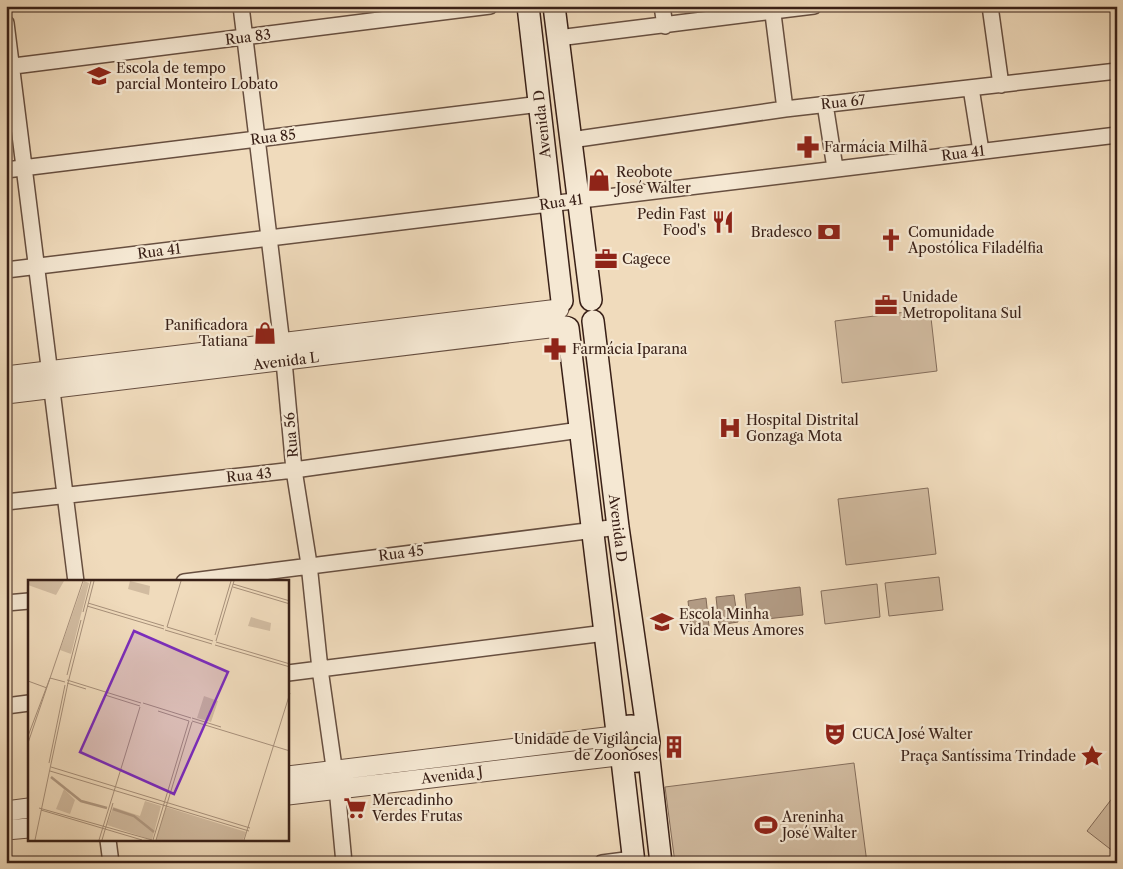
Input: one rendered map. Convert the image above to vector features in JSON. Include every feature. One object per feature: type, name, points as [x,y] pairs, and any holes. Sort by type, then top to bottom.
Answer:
[{"type":"main road","name":"Avenida D","points":[[528,6],[564,316],[634,861]]},
{"type":"main road","name":"Avenida D","points":[[554,6],[661,863]]},
{"type":"main road","points":[[574,294],[581,294],[592,310],[580,330],[564,316],[574,294]]},
{"type":"main road","points":[[626,726],[640,728],[647,742],[638,761],[632,763],[618,746],[626,726]]},
{"type":"street","name":"Rua 56","points":[[241,6],[283,353],[294,470],[309,564],[320,669],[337,788],[344,863]]},
{"type":"street","name":"Rua 83","points":[[9,67],[490,6]]},
{"type":"street","points":[[662,6],[665,26]]},
{"type":"street","points":[[558,38],[665,26],[772,9],[814,6]]},
{"type":"street","points":[[990,6],[1001,85]]},
{"type":"street","points":[[772,9],[785,109]]},
{"type":"street","points":[[6,23],[9,67],[37,266],[76,580]]},
{"type":"street","name":"Rua 67","points":[[571,140],[785,109],[1117,71]]},
{"type":"street","points":[[971,88],[981,151]]},
{"type":"street","name":"Rua 85","points":[[6,170],[540,104]]},
{"type":"street","points":[[825,104],[835,168]]},
{"type":"street","name":"Rua 41","points":[[6,270],[1117,135]]},
{"type":"street","name":"Avenida L","points":[[6,394],[50,380],[283,353],[564,316]]},
{"type":"street","name":"Avenida L","points":[[6,376],[50,380]]},
{"type":"street","name":"Rua 43","points":[[6,502],[294,470],[580,430]]},
{"type":"street","name":"Rua 45","points":[[198,580],[309,564],[618,527]]},
{"type":"street","points":[[6,603],[28,601]]},
{"type":"street","points":[[289,673],[605,633]]},
{"type":"street","points":[[6,706],[28,703]]},
{"type":"street","name":"Avenida J","points":[[289,776],[334,770],[618,746]]},
{"type":"street","name":"Avenida J","points":[[289,795],[618,746]]},
{"type":"street","points":[[6,811],[28,808]]},
{"type":"street","points":[[6,830],[28,828]]},
{"type":"street","points":[[108,842],[110,863]]},
{"type":"street","points":[[602,863],[634,861]]},
{"type":"shaded area","points":[[930,309],[937,371],[842,383],[835,321]]},
{"type":"shaded area","points":[[928,488],[936,554],[846,565],[838,499]]},
{"type":"shaded area","points":[[939,577],[943,610],[889,616],[885,583]]},
{"type":"shaded area","points":[[877,584],[880,617],[825,624],[821,591]]},
{"type":"shaded area","points":[[800,587],[803,615],[748,621],[745,594]]},
{"type":"shaded area","points":[[734,595],[738,622],[719,625],[716,597]]},
{"type":"shaded area","points":[[706,598],[709,626],[691,628],[688,601]]},
{"type":"shaded area","name":"Areninha José Walter","points":[[854,763],[867,863],[675,863],[665,787]]},
{"type":"shaded area","points":[[1117,792],[1117,849],[1114,852],[1087,831]]},
{"type":"place","name":"Escola de tempo parcial Monteiro Lobato","points":[[99,76]]},
{"type":"place","name":"Farmácia Milhã","points":[[808,147]]},
{"type":"place","name":"Reobote José Walter","points":[[599,180]]},
{"type":"place","name":"Pedin Fast Food's","points":[[723,222]]},
{"type":"place","name":"Bradesco","points":[[829,232]]},
{"type":"place","name":"Comunidade Apostólica Filadélfia","points":[[891,240]]},
{"type":"place","name":"Cagece","points":[[606,259]]},
{"type":"place","name":"Unidade Metropolitana Sul","points":[[886,305]]},
{"type":"place","name":"Panificadora Tatiana","points":[[265,333]]},
{"type":"place","name":"Farmácia Iparana","points":[[555,349]]},
{"type":"place","name":"Hospital Distrital Gonzaga Mota","points":[[730,428]]},
{"type":"place","name":"Escola Minha Vida Meus Amores","points":[[662,622]]},
{"type":"place","name":"CUCA José Walter","points":[[835,734]]},
{"type":"place","name":"Unidade de Vigilância de Zoonoses","points":[[674,747]]},
{"type":"place","name":"Praça Santíssima Trindade","points":[[1092,756]]},
{"type":"place","name":"Mercadinho Verdes Frutas","points":[[355,808]]},
{"type":"place","name":"Areninha José Walter","points":[[766,825]]}]
